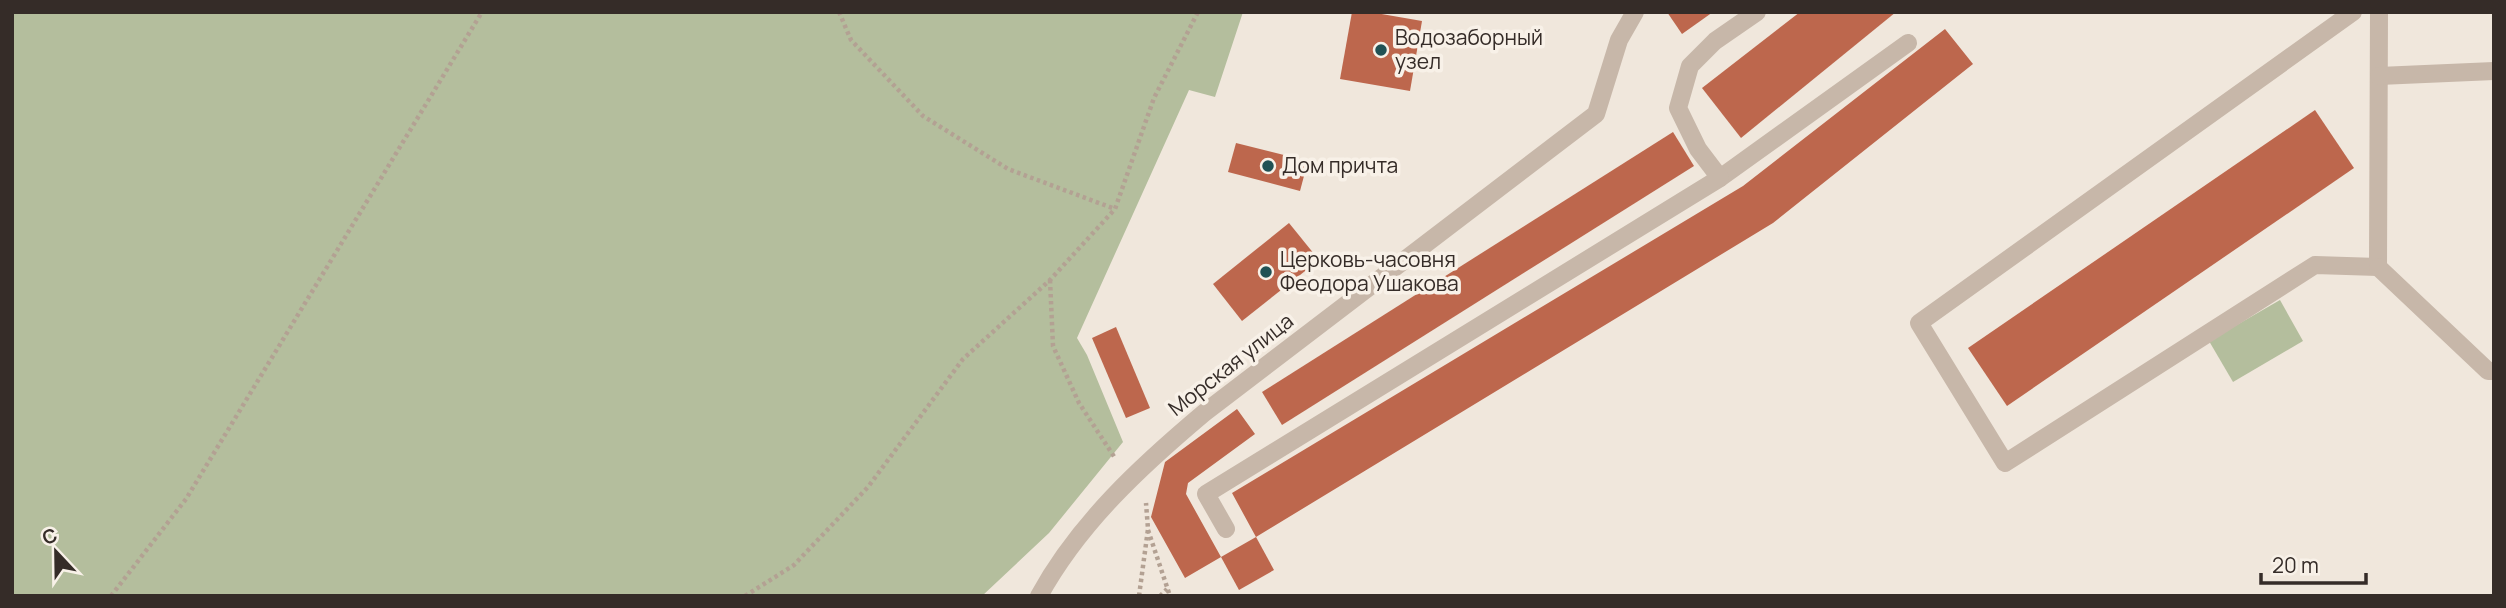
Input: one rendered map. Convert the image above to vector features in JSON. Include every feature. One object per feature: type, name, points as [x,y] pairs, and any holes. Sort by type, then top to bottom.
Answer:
[{"type":"street","name":"Морская улица","points":[[1038,596],[1107,502],[1142,467],[1204,413],[1596,114],[1619,40],[1634,12]]},
{"type":"street","points":[[1720,178],[1699,149],[1678,108],[1690,66],[1715,41],[1757,12]]},
{"type":"street","points":[[2353,12],[1919,323],[2005,463],[2315,265],[2378,267],[2488,371],[2494,371]]},
{"type":"street","points":[[2378,267],[2379,12]]},
{"type":"street","points":[[1226,529],[1206,494],[1720,178],[1908,43]]},
{"type":"street","points":[[2379,76],[2494,71]]},
{"type":"path","points":[[111,596],[186,499],[482,12]]},
{"type":"path","points":[[839,12],[851,40],[923,116],[1008,169],[1115,209]]},
{"type":"path","points":[[745,596],[794,565],[868,487],[963,359],[1049,280],[1115,209],[1154,98],[1198,12]]},
{"type":"path","points":[[1049,280],[1053,346],[1079,403],[1117,462]]},
{"type":"path","points":[[1139,596],[1148,529],[1142,467]]},
{"type":"path","points":[[1148,529],[1170,596]]},
{"type":"path","points":[[1160,596],[1168,588]]},
{"type":"green space","points":[[12,12],[1243,12],[1215,97],[1189,90],[1077,338],[1087,355],[1123,442],[1049,533],[982,596],[12,596]]},
{"type":"green space","points":[[2280,300],[2303,341],[2233,382],[2209,341]]},
{"type":"building","name":"Водозаборный узел","points":[[1352,12],[1370,12],[1422,21],[1410,91],[1340,79]]},
{"type":"building","points":[[1667,12],[1713,12],[1682,34]]},
{"type":"building","points":[[1800,12],[1896,12],[1741,138],[1702,88]]},
{"type":"building","points":[[1945,29],[1973,64],[1773,223],[1256,537],[1232,493],[1743,186]]},
{"type":"building","points":[[2315,110],[2354,168],[2007,406],[1968,348]]},
{"type":"building","points":[[1673,132],[1694,166],[1282,425],[1262,392]]},
{"type":"building","name":"Дом причта","points":[[1236,143],[1308,161],[1300,191],[1228,172]]},
{"type":"building","name":"Церковь-часовня Феодора Ушакова","points":[[1289,223],[1319,260],[1242,321],[1213,284]]},
{"type":"building","points":[[1116,327],[1150,408],[1126,418],[1092,338]]},
{"type":"building","points":[[1237,409],[1255,434],[1188,483],[1186,494],[1221,557],[1185,578],[1151,517],[1165,462]]},
{"type":"building","points":[[1256,537],[1274,570],[1239,590],[1221,557]]},
{"type":"place","name":"Водозаборный узел","points":[[1381,50]]},
{"type":"place","name":"Дом причта","points":[[1268,166]]},
{"type":"place","name":"Церковь-часовня Феодора Ушакова","points":[[1266,272]]}]
